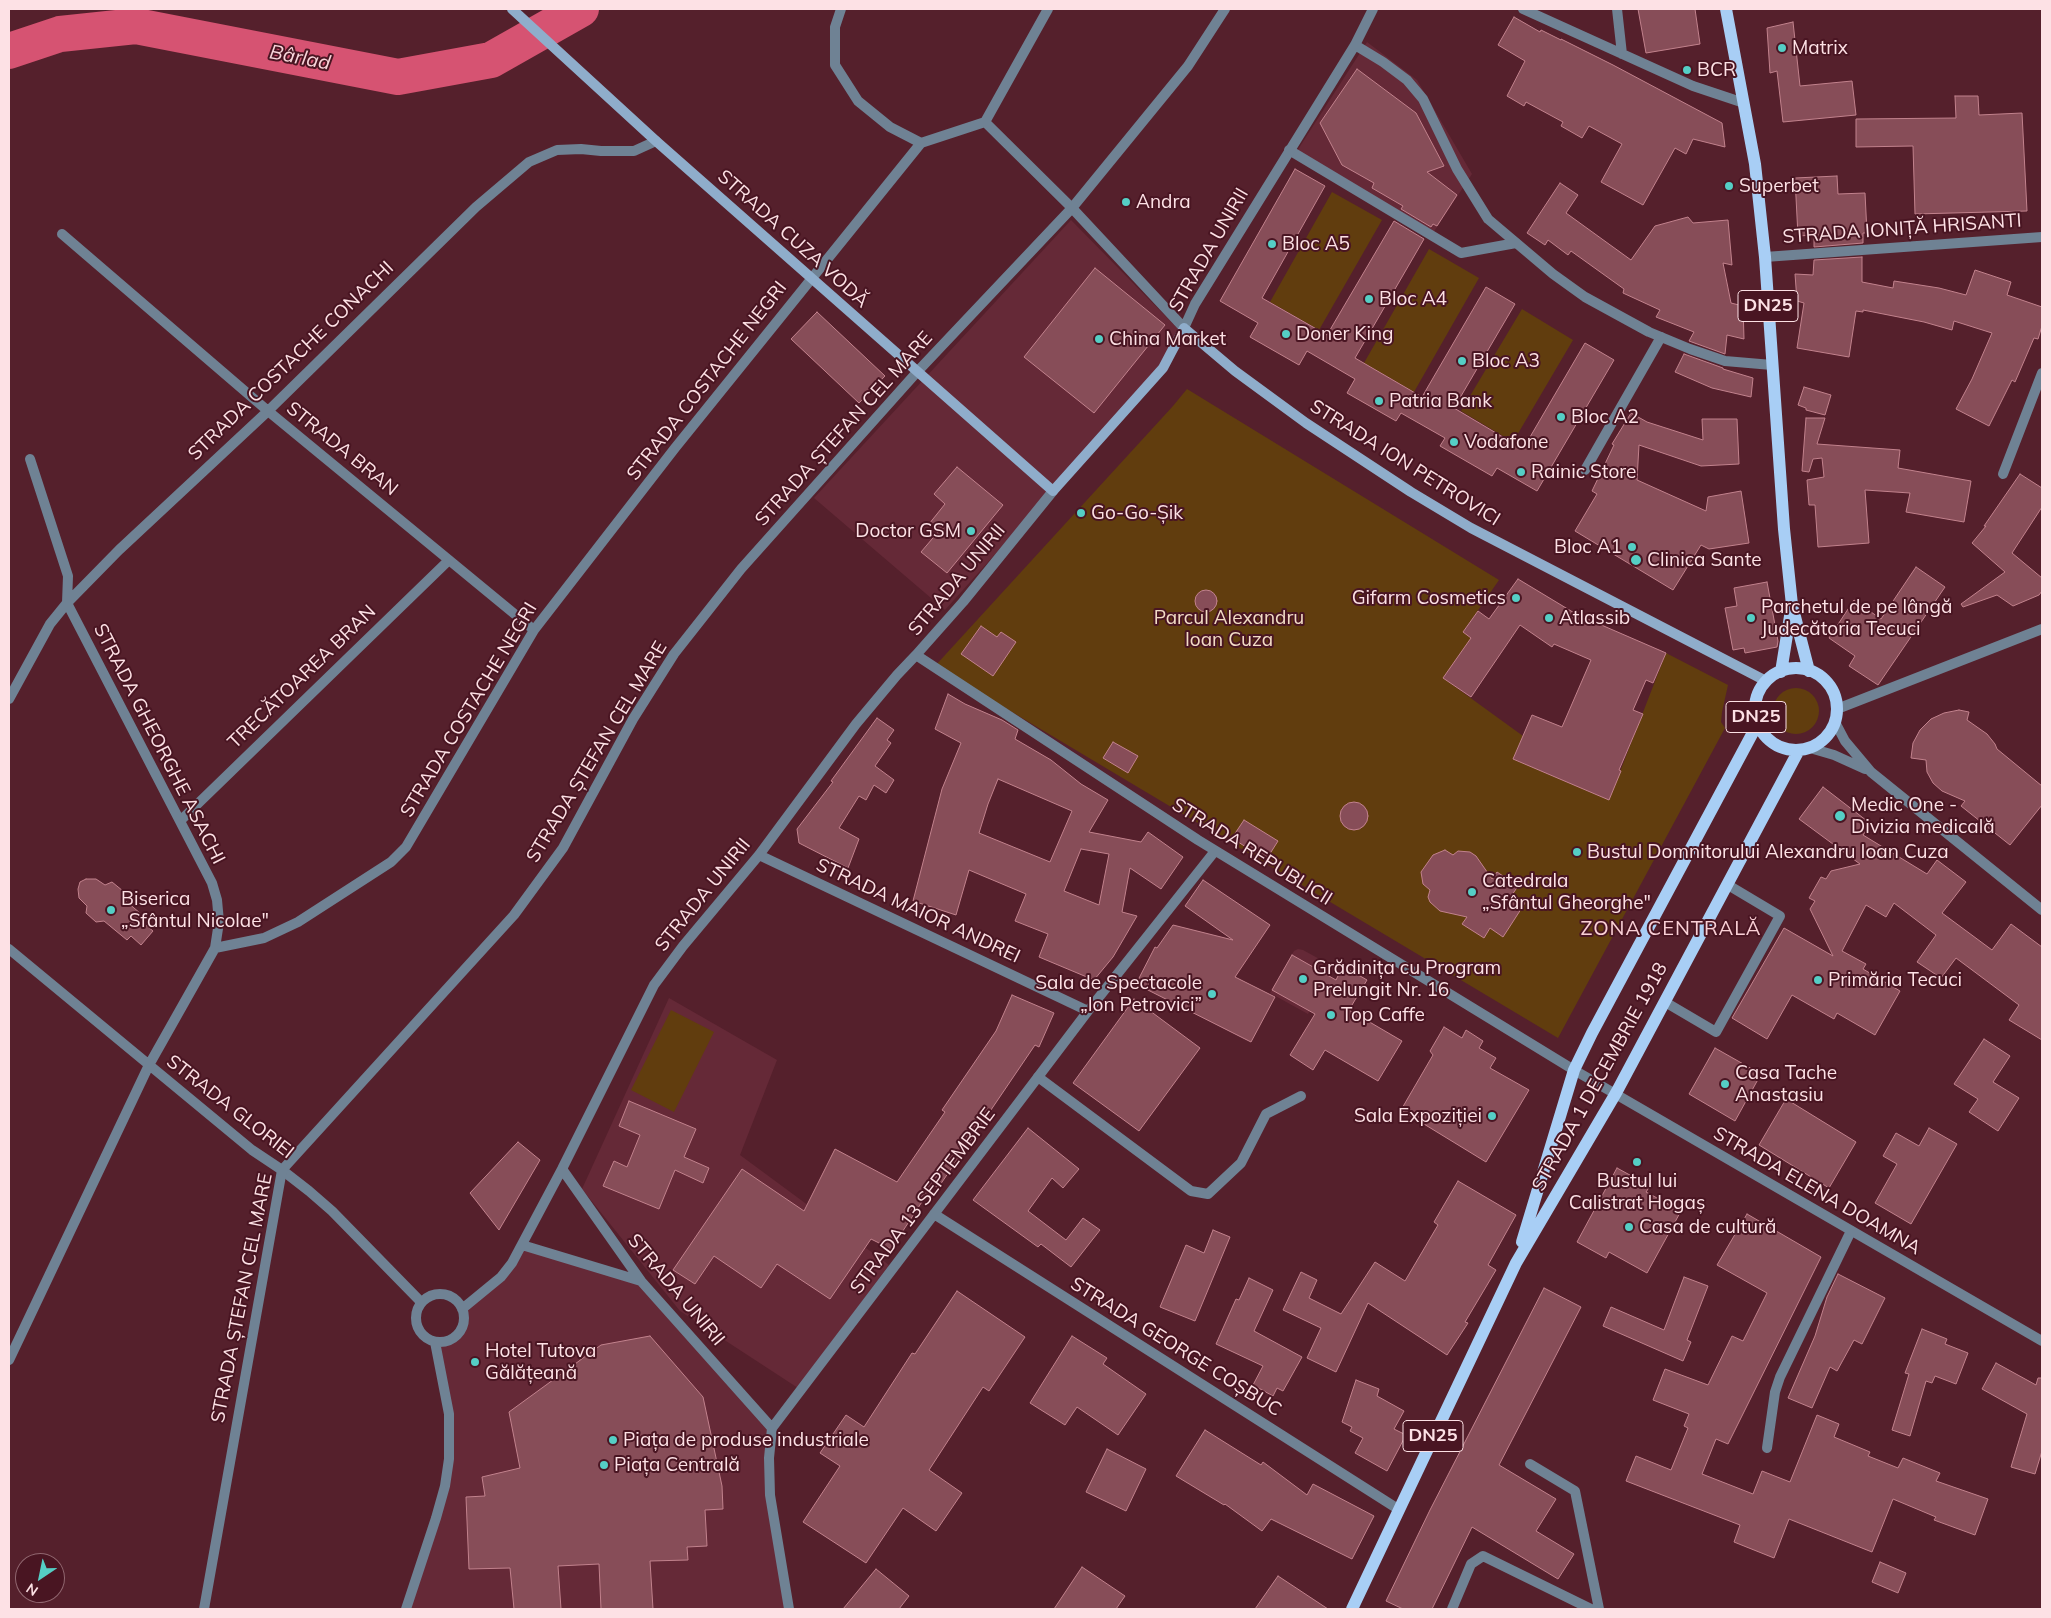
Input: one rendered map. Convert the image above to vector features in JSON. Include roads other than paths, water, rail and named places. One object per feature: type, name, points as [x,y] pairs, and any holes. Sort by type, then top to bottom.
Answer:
[{"type":"main road","name":"STRADA CUZA VODĂ","points":[[512,9],[656,141],[1053,491]]},
{"type":"main road","name":"DN25","points":[[1726,9],[1755,164],[1765,257],[1792,605],[1809,671]]},
{"type":"main road","name":"STRADA UNIRII","points":[[1053,491],[1164,368],[1184,328]]},
{"type":"main road","name":"STRADA ION PETROVICI","points":[[1184,328],[1235,370],[1298,417],[1411,492],[1476,530],[1766,681]]},
{"type":"main road","name":"DN25","points":[[1781,672],[1792,605]]},
{"type":"main road","name":"DN25","points":[[1797,668],[1809,671],[1820,677],[1835,696],[1837,709],[1835,722],[1828,735],[1820,742],[1805,749],[1789,750],[1774,744],[1762,733],[1758,723],[1755,712],[1756,701],[1760,691],[1766,681],[1781,672],[1797,668]]},
{"type":"main road","name":"STRADA 1 DECEMBRIE 1918","points":[[1516,1263],[1574,1070],[1758,723]]},
{"type":"main road","name":"STRADA 1 DECEMBRIE 1918","points":[[1352,1609],[1516,1263],[1616,1093],[1728,885],[1805,749]]},
{"type":"street","points":[[841,9],[835,27],[835,65],[858,101],[890,127],[920,143],[985,122],[1048,9]]},
{"type":"street","name":"STRADA ȘTEFAN CEL MARE","points":[[204,1609],[282,1170],[514,916],[563,848],[634,719],[674,654],[741,569],[917,372],[1072,208],[1188,66],[1226,9]]},
{"type":"street","name":"STRADA UNIRII","points":[[1184,328],[1195,304],[1354,44],[1373,9]]},
{"type":"street","points":[[1523,9],[1693,86],[1744,103]]},
{"type":"street","points":[[1617,9],[1622,54]]},
{"type":"street","points":[[1354,44],[1407,80],[1423,98],[1457,170],[1488,219],[1553,274],[1585,297],[1690,350],[1725,361],[1772,365]]},
{"type":"street","name":"STRADA ION PETROVICI","points":[[985,122],[1072,208],[1184,328]]},
{"type":"street","name":"STRADA COSTACHE CONACHI","points":[[9,699],[50,624],[66,603],[119,550],[268,411],[476,206],[529,162],[557,150],[634,151],[656,141]]},
{"type":"street","name":"STRADA COSTACHE NEGRI","points":[[215,948],[264,938],[298,922],[391,862],[406,847],[534,630],[675,448],[920,143]]},
{"type":"street","points":[[1289,150],[1461,253],[1516,243]]},
{"type":"street","name":"STRADA BRAN","points":[[62,234],[268,411],[534,630]]},
{"type":"street","name":"STRADA IONIȚĂ HRISANTI","points":[[1765,257],[2042,237]]},
{"type":"street","points":[[1585,470],[1661,337]]},
{"type":"street","points":[[2003,474],[2042,373]]},
{"type":"street","points":[[30,459],[68,576],[66,603]]},
{"type":"street","name":"STRADA UNIRII","points":[[462,1309],[501,1277],[512,1263],[562,1169],[654,985],[683,946],[759,855],[856,724],[897,674],[916,656],[1053,491]]},
{"type":"street","name":"TRECĂTOAREA BRAN","points":[[180,821],[449,560]]},
{"type":"street","name":"STRADA GHEORGHE ASACHI","points":[[9,1360],[149,1065],[215,948],[219,922],[217,900],[212,883],[66,603]]},
{"type":"street","points":[[1837,709],[2042,629]]},
{"type":"street","name":"STRADA REPUBLICII","points":[[916,656],[1215,851],[1574,1070]]},
{"type":"street","points":[[1835,722],[1845,741],[1871,772],[2042,910]]},
{"type":"street","points":[[1805,749],[1834,754],[1871,772]]},
{"type":"street","name":"STRADA 13 SEPTEMBRIE","points":[[772,1428],[1088,1011],[1215,851]]},
{"type":"street","name":"STRADA MAIOR ANDREI","points":[[759,855],[1088,1011]]},
{"type":"street","points":[[1666,1002],[1716,1032],[1780,916],[1728,885]]},
{"type":"street","name":"STRADA GLORIEI","points":[[9,949],[252,1150],[282,1170],[332,1211],[421,1302]]},
{"type":"street","name":"STRADA ELENA DOAMNA","points":[[1574,1070],[2042,1341]]},
{"type":"street","points":[[1038,1077],[1191,1190],[1208,1194],[1241,1163],[1266,1114],[1301,1096]]},
{"type":"street","name":"STRADA UNIRII","points":[[562,1169],[640,1281],[772,1428]]},
{"type":"street","name":"STRADA GEORGE COȘBUC","points":[[934,1214],[1398,1509]]},
{"type":"street","points":[[1768,1448],[1775,1392],[1780,1377],[1851,1231]]},
{"type":"street","points":[[522,1245],[640,1281]]},
{"type":"street","points":[[443,1294],[458,1302],[462,1309],[464,1316],[461,1330],[450,1340],[435,1342],[427,1339],[417,1326],[416,1310],[427,1297],[443,1294]]},
{"type":"street","points":[[406,1609],[436,1518],[450,1458],[449,1414],[435,1342]]},
{"type":"street","points":[[772,1428],[769,1458],[770,1495],[790,1609]]},
{"type":"street","points":[[1530,1464],[1575,1491],[1599,1609]]},
{"type":"street","points":[[1452,1609],[1471,1564],[1483,1556],[1591,1609]]},
{"type":"waterway","name":"Bârlad","points":[[9,51],[60,34],[136,26],[398,77],[491,60],[581,9]]},
{"type":"place","name":"Matrix","points":[[1782,48]]},
{"type":"place","name":"BCR","points":[[1687,70]]},
{"type":"place","name":"Superbet","points":[[1729,186]]},
{"type":"place","name":"Andra","points":[[1126,202]]},
{"type":"place","name":"Bloc A5","points":[[1272,244]]},
{"type":"place","name":"Bloc A4","points":[[1369,299]]},
{"type":"place","name":"Doner King","points":[[1286,334]]},
{"type":"place","name":"China Market","points":[[1099,339]]},
{"type":"place","name":"Bloc A3","points":[[1462,361]]},
{"type":"place","name":"Patria Bank","points":[[1379,401]]},
{"type":"place","name":"Bloc A2","points":[[1561,417]]},
{"type":"place","name":"Vodafone","points":[[1454,442]]},
{"type":"place","name":"Rainic Store","points":[[1521,472]]},
{"type":"place","name":"Go-Go-Șik","points":[[1081,513]]},
{"type":"place","name":"Doctor GSM","points":[[971,531]]},
{"type":"place","name":"Bloc A1","points":[[1632,547]]},
{"type":"place","name":"Clinica Sante","points":[[1636,560]]},
{"type":"place","name":"Gifarm Cosmetics","points":[[1516,598]]},
{"type":"place","name":"Atlassib","points":[[1549,618]]},
{"type":"place","name":"Parchetul de pe lângă Judecătoria Tecuci","points":[[1751,618]]},
{"type":"place","name":"Medic One - Divizia medicală","points":[[1840,816]]},
{"type":"place","name":"Bustul Domnitorului Alexandru Ioan Cuza","points":[[1577,852]]},
{"type":"place","name":"Catedrala „Sfântul Gheorghe\"","points":[[1472,892]]},
{"type":"place","name":"Biserica „Sfântul Nicolae\"","points":[[111,910]]},
{"type":"place","name":"Grădinița cu Program Prelungit Nr. 16","points":[[1303,979]]},
{"type":"place","name":"Primăria Tecuci","points":[[1818,980]]},
{"type":"place","name":"Sala de Spectacole „Ion Petrovici”","points":[[1212,994]]},
{"type":"place","name":"Top Caffe","points":[[1331,1015]]},
{"type":"place","name":"Casa Tache Anastasiu","points":[[1725,1084]]},
{"type":"place","name":"Sala Expoziției","points":[[1492,1116]]},
{"type":"place","name":"Bustul lui Calistrat Hogaș","points":[[1637,1162]]},
{"type":"place","name":"Casa de cultură","points":[[1629,1227]]},
{"type":"place","name":"Hotel Tutova Gălățeană","points":[[475,1362]]},
{"type":"place","name":"Piața de produse industriale","points":[[613,1440]]},
{"type":"place","name":"Piața Centrală","points":[[604,1465]]},
{"type":"district","name":"ZONA CENTRALĂ","points":[[1671,929]]},
{"type":"park label","name":"Parcul Alexandru Ioan Cuza","points":[[1229,629]]}]
